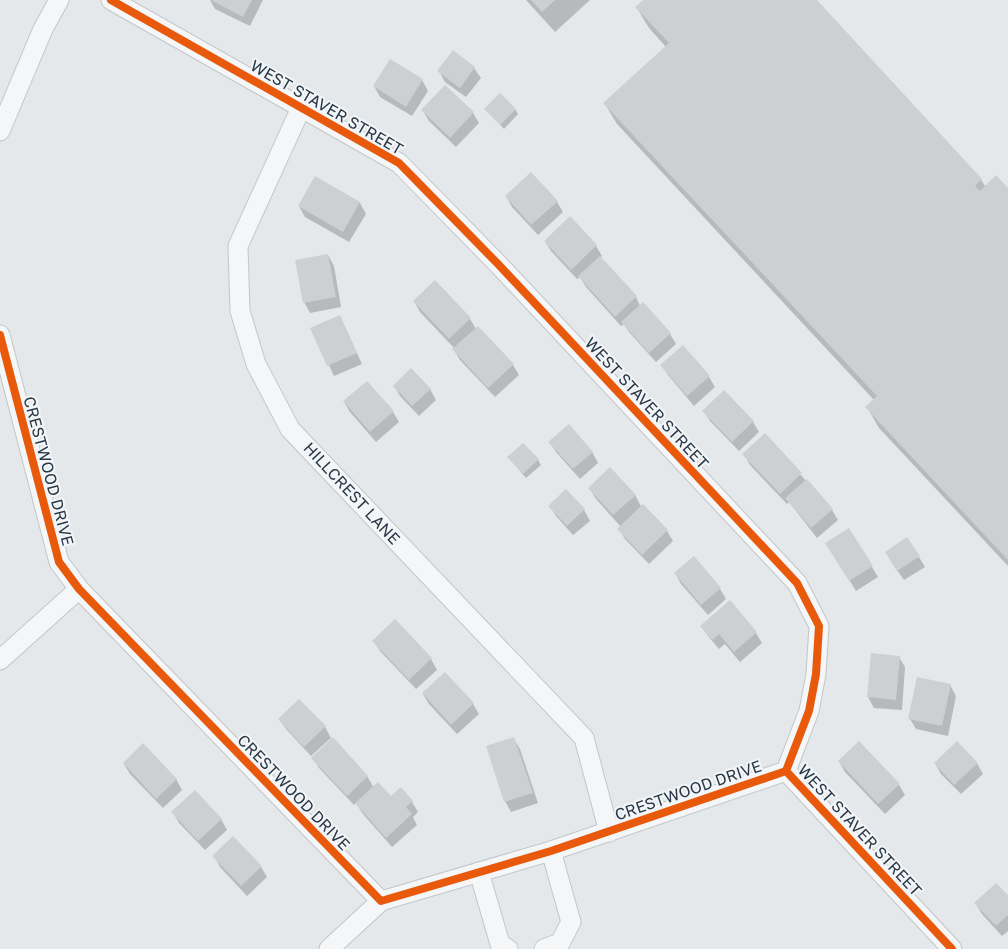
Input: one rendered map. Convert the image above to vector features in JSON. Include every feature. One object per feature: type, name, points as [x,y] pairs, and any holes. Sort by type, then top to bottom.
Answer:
[{"type":"street","points":[[0,131],[44,29],[59,0]]},
{"type":"street","name":"WEST STAVER STREET","points":[[111,0],[399,163],[505,271],[797,583],[819,626],[816,674],[809,711],[786,771],[952,949]]},
{"type":"street","name":"HILLCREST LANE","points":[[301,108],[238,246],[240,311],[256,364],[290,429],[584,738],[609,832]]},
{"type":"street","name":"CRESTWOOD DRIVE","points":[[0,335],[59,562],[79,589],[381,901],[551,851],[786,771]]},
{"type":"street","points":[[0,660],[79,589]]},
{"type":"street","points":[[544,949],[560,943],[571,922],[551,851]]},
{"type":"street","points":[[479,872],[500,944],[508,949]]},
{"type":"street","points":[[329,949],[381,901]]},
{"type":"building","points":[[211,0],[252,0],[243,17]]},
{"type":"building","points":[[531,0],[555,0],[542,12]]},
{"type":"building","points":[[643,0],[817,0],[982,179],[975,186],[980,191],[996,175],[1008,188],[1008,560],[865,407],[877,396],[603,103],[669,43],[635,7]]},
{"type":"building","points":[[453,50],[475,67],[460,88],[437,71]]},
{"type":"building","points":[[390,59],[423,79],[406,107],[373,86]]},
{"type":"building","points":[[445,85],[474,112],[450,138],[421,110]]},
{"type":"building","points":[[500,93],[516,109],[500,125],[484,109]]},
{"type":"building","points":[[531,172],[558,201],[531,225],[505,196]]},
{"type":"building","points":[[315,176],[360,202],[343,232],[298,206]]},
{"type":"building","points":[[570,216],[597,245],[571,270],[544,241]]},
{"type":"building","points":[[328,254],[336,297],[303,303],[295,260]]},
{"type":"building","points":[[600,256],[637,296],[615,317],[578,276]]},
{"type":"building","points":[[435,280],[471,318],[449,339],[413,301]]},
{"type":"building","points":[[643,302],[671,333],[649,353],[621,322]]},
{"type":"building","points":[[340,315],[357,353],[327,366],[310,328]]},
{"type":"building","points":[[478,326],[514,364],[488,388],[452,349]]},
{"type":"building","points":[[683,345],[710,376],[687,396],[660,365]]},
{"type":"building","points":[[411,368],[431,389],[412,406],[393,386]]},
{"type":"building","points":[[367,381],[394,411],[370,432],[343,401]]},
{"type":"building","points":[[724,390],[754,421],[732,442],[702,411]]},
{"type":"building","points":[[569,424],[593,452],[573,469],[548,442]]},
{"type":"building","points":[[765,433],[802,473],[780,494],[742,454]]},
{"type":"building","points":[[523,443],[539,459],[523,474],[507,457]]},
{"type":"building","points":[[610,467],[636,495],[613,515],[588,488]]},
{"type":"building","points":[[807,479],[833,509],[811,528],[785,498]]},
{"type":"building","points":[[566,489],[585,509],[567,526],[548,506]]},
{"type":"building","points":[[643,504],[668,530],[642,555],[617,529]]},
{"type":"building","points":[[849,528],[873,566],[849,581],[825,543]]},
{"type":"building","points":[[907,537],[920,556],[897,571],[885,552]]},
{"type":"building","points":[[694,556],[721,588],[701,605],[674,573]]},
{"type":"building","points":[[730,600],[757,632],[734,652],[719,634],[712,640],[700,626]]},
{"type":"building","points":[[395,619],[432,658],[409,680],[372,641]]},
{"type":"building","points":[[871,653],[900,656],[896,700],[867,697]]},
{"type":"building","points":[[445,672],[474,703],[451,725],[422,693]]},
{"type":"building","points":[[917,677],[951,684],[942,726],[908,719]]},
{"type":"building","points":[[299,699],[326,726],[304,747],[278,719]]},
{"type":"building","points":[[333,737],[368,776],[347,796],[311,758]]},
{"type":"building","points":[[514,737],[533,793],[504,802],[486,746]]},
{"type":"building","points":[[859,741],[900,784],[878,804],[838,761]]},
{"type":"building","points":[[957,741],[978,763],[954,785],[934,763]]},
{"type":"building","points":[[143,743],[177,779],[156,799],[123,763]]},
{"type":"building","points":[[378,782],[391,796],[401,787],[413,801],[406,807],[412,814],[386,838],[355,803]]},
{"type":"building","points":[[195,790],[222,819],[198,841],[171,812]]},
{"type":"building","points":[[233,836],[262,866],[241,886],[212,856]]},
{"type":"building","points":[[996,883],[1008,895],[1008,915],[996,926],[974,903]]},
{"type":"cycle path","points":[[111,0],[399,163],[498,264],[797,583],[819,626],[816,674],[809,711],[786,771],[952,949]]},
{"type":"cycle path","points":[[0,335],[59,562],[79,589],[381,901],[551,851],[786,771]]}]
